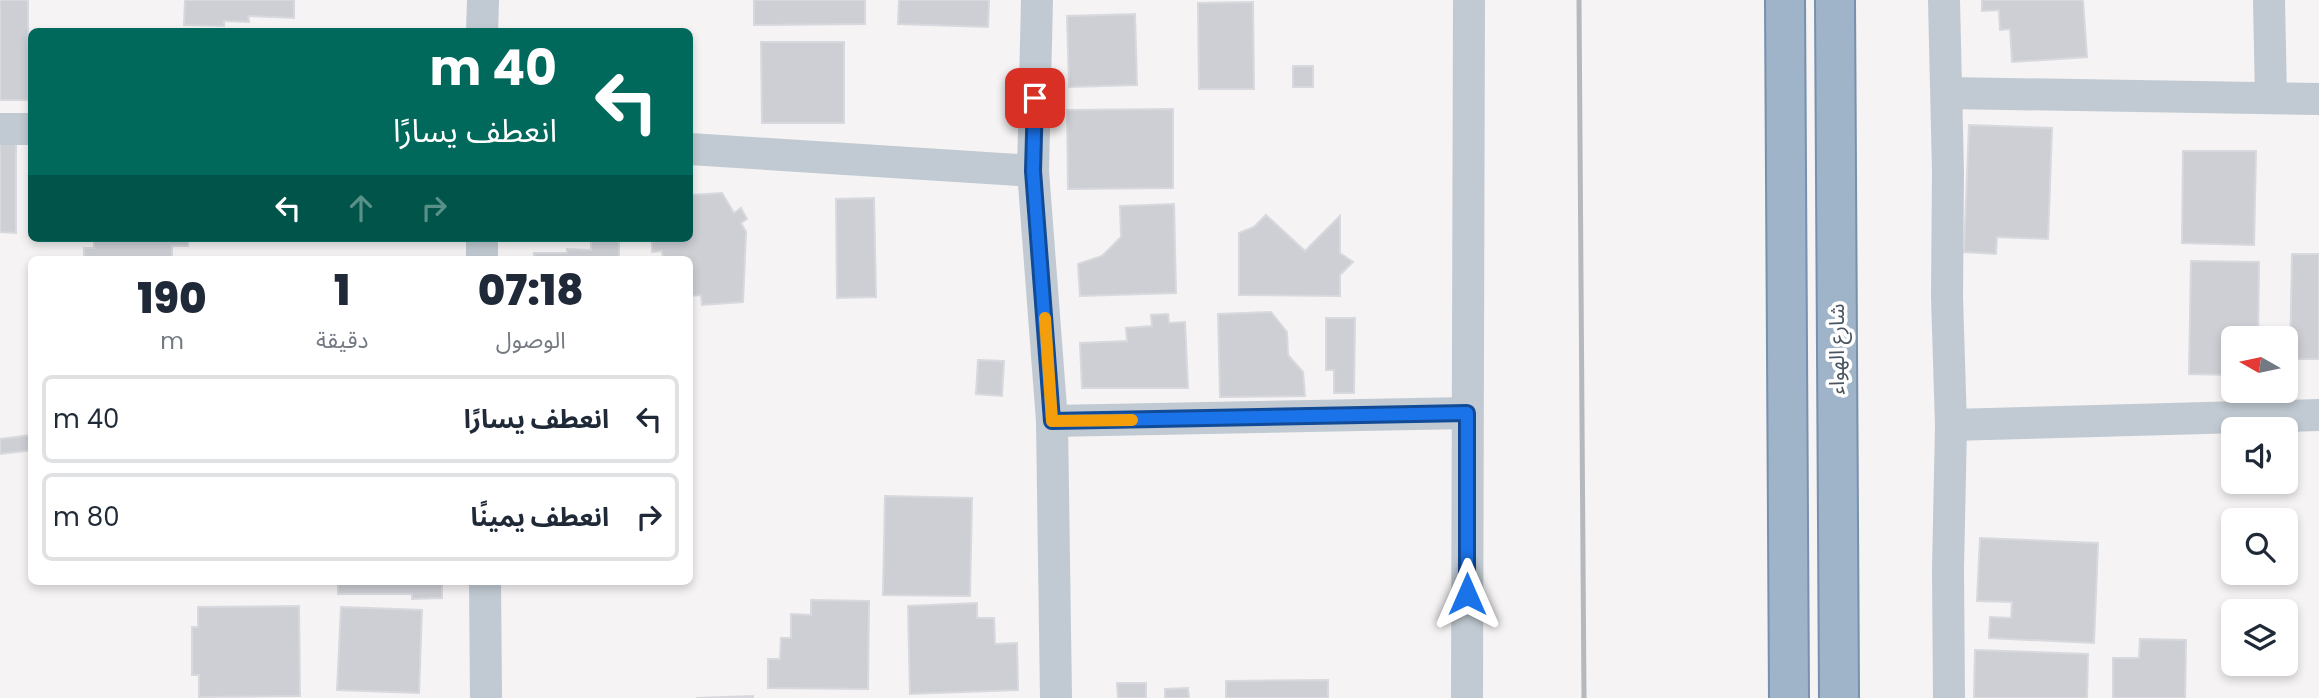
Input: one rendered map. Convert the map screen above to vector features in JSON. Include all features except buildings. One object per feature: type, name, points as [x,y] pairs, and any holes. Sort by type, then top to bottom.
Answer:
[{"type":"highway","points":[[1785,0],[1789,698]]},
{"type":"highway","name":"شارع الهواء","points":[[1835,0],[1839,698]]},
{"type":"street","points":[[482,28],[483,0]]},
{"type":"street","points":[[1037,0],[1033,171],[1052,421],[1056,698]]},
{"type":"street","points":[[1467,698],[1469,0]]},
{"type":"street","points":[[1944,0],[1951,425],[1948,569],[1950,698]]},
{"type":"street","points":[[2269,0],[2271,98]]},
{"type":"street","points":[[1947,93],[2319,99]]},
{"type":"street","points":[[0,129],[28,129]]},
{"type":"street","points":[[693,149],[1033,171]]},
{"type":"street","points":[[1052,421],[1467,413]]},
{"type":"street","points":[[1951,425],[2319,415]]},
{"type":"street","points":[[485,585],[486,698]]},
{"type":"railway","points":[[1579,0],[1584,698]]},
{"type":"slow traffic","points":[[1045,318],[1052,421],[1132,420]]},
{"type":"route","points":[[1035,98],[1033,171],[1052,421],[1467,413],[1467,594]]}]
